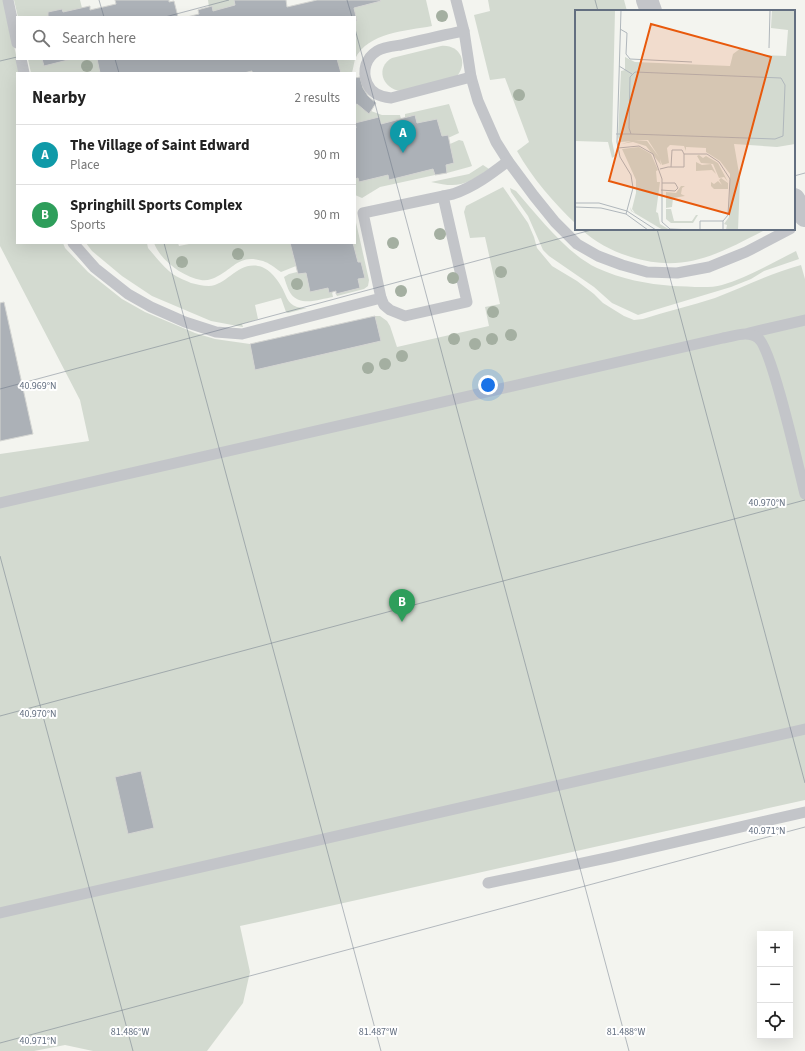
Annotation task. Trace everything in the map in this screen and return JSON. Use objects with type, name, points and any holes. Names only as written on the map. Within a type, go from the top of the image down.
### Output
[{"type":"street","points":[[647,0],[651,10]]},
{"type":"street","points":[[795,201],[805,216]]},
{"type":"lane","points":[[8,0],[16,38]]},
{"type":"lane","points":[[456,0],[464,31],[471,77],[496,142],[534,196],[555,222],[577,244],[598,256],[622,265],[648,272],[677,273],[709,267],[746,252],[788,230]]},
{"type":"lane","points":[[464,31],[378,50],[367,61],[365,75],[370,88],[382,98],[391,98],[471,77]]},
{"type":"lane","points":[[21,60],[24,72]]},
{"type":"lane","points":[[443,196],[467,302],[405,316],[390,310],[381,298],[363,213],[443,196],[453,194],[470,188],[508,161]]},
{"type":"lane","points":[[795,227],[805,222]]},
{"type":"lane","points":[[74,244],[95,268],[128,294],[151,307],[185,322],[216,332],[242,334],[381,298]]},
{"type":"lane","points":[[0,503],[805,320]]},
{"type":"lane","points":[[749,333],[760,339],[772,365],[805,494]]},
{"type":"lane","points":[[0,913],[805,729]]},
{"type":"lane","points":[[488,883],[611,857],[805,812]]},
{"type":"shaded area","points":[[0,0],[4,0],[20,72],[16,72],[16,244],[63,244],[65,248],[88,272],[122,299],[145,312],[195,333],[215,339],[250,344],[255,370],[381,341],[375,316],[380,316],[387,321],[397,347],[489,326],[485,307],[500,304],[485,237],[470,238],[464,212],[466,206],[503,187],[528,223],[537,248],[552,266],[577,281],[603,303],[624,316],[634,320],[643,319],[715,298],[768,276],[801,265],[805,279],[805,800],[240,926],[250,972],[243,1003],[207,1051],[93,1051],[65,1045],[34,1051],[0,1051],[0,454],[89,441],[80,400],[0,246]]},
{"type":"shaded area","points":[[14,0],[80,0],[82,8],[63,12],[62,9],[48,12],[48,16],[18,16]]},
{"type":"shaded area","points":[[208,0],[234,0],[235,5],[213,11],[212,6],[209,7]]},
{"type":"shaded area","points":[[380,0],[426,0],[432,26],[389,34],[378,38],[361,50],[356,58],[356,16],[354,8],[381,1]]},
{"type":"shaded area","points":[[488,0],[624,0],[627,10],[575,10],[575,223],[544,190],[529,171],[517,151],[529,142],[505,78],[490,80],[474,15],[490,11]]},
{"type":"shaded area","points":[[441,46],[453,48],[460,55],[462,65],[457,76],[401,91],[394,89],[385,82],[382,72],[387,62],[392,58]]},
{"type":"shaded area","points":[[28,60],[42,60],[44,66],[68,60],[97,60],[100,72],[31,72]]},
{"type":"shaded area","points":[[337,60],[355,60],[352,72],[341,72]]},
{"type":"shaded area","points":[[356,104],[369,113],[371,111],[382,115],[400,115],[401,119],[381,124],[379,117],[356,123]]},
{"type":"shaded area","points":[[449,104],[459,133],[448,138],[447,135],[442,136],[437,119],[417,123],[415,115],[405,118],[405,114]]},
{"type":"shaded area","points":[[459,140],[463,141],[472,166],[447,173],[446,165],[454,163],[450,144]]},
{"type":"shaded area","points":[[483,165],[489,169],[462,184],[449,185],[431,182],[469,174]]},
{"type":"shaded area","points":[[433,169],[435,175],[380,187],[362,198],[356,195],[356,179],[358,178],[359,182],[388,175],[389,180]]},
{"type":"shaded area","points":[[510,188],[516,191],[543,223],[575,254],[597,268],[634,280],[673,286],[716,286],[732,282],[751,274],[796,251],[799,259],[764,271],[751,279],[731,287],[638,315],[612,303],[594,287],[549,256],[543,250],[528,216],[511,192]]},
{"type":"shaded area","points":[[356,222],[369,280],[368,286],[364,289],[337,296],[336,294],[360,288],[358,279],[365,278],[361,262],[358,262],[353,244],[356,244]]},
{"type":"shaded area","points":[[582,230],[765,230],[718,253],[686,262],[669,263],[651,262],[631,257],[604,246]]},
{"type":"shaded area","points":[[87,244],[147,244],[148,248],[171,273],[191,283],[204,286],[216,285],[247,266],[254,265],[262,267],[268,270],[275,278],[291,304],[298,307],[307,308],[288,313],[286,312],[281,298],[255,305],[258,319],[242,324],[243,327],[211,321],[152,296],[122,276],[92,251]]},
{"type":"shaded area","points":[[154,244],[178,244],[179,246],[189,244],[290,244],[296,266],[281,272],[264,261],[253,259],[246,260],[237,263],[214,278],[201,280],[187,275],[173,267],[161,256]]},
{"type":"shaded area","points":[[297,272],[298,274],[306,273],[310,292],[328,288],[329,293],[332,292],[333,297],[311,301],[295,298],[291,294],[284,277]]},
{"type":"building","points":[[115,0],[169,0],[169,2],[174,1],[178,16],[48,16],[48,12],[62,9],[63,12],[90,6],[90,10],[116,4]]},
{"type":"building","points":[[234,0],[286,0],[287,7],[317,0],[381,1],[354,8],[356,16],[191,16],[199,14],[198,10],[212,6],[213,11],[235,5]]},
{"type":"building","points":[[42,60],[68,60],[44,66]]},
{"type":"building","points":[[97,60],[337,60],[341,72],[252,71],[100,72]]},
{"type":"building","points":[[360,77],[363,88],[368,96],[376,103],[369,114],[356,104],[356,78]]},
{"type":"building","points":[[415,115],[417,123],[437,119],[442,136],[448,135],[454,163],[446,165],[447,173],[435,175],[433,169],[389,180],[388,175],[359,182],[358,178],[356,179],[356,123],[379,117],[381,124]]},
{"type":"building","points":[[290,244],[353,244],[358,262],[361,262],[365,278],[358,279],[360,288],[336,294],[336,291],[329,293],[328,288],[310,292],[306,273],[298,274]]},
{"type":"building","points":[[4,302],[33,434],[0,441],[0,303]]},
{"type":"building","points":[[375,316],[381,341],[255,370],[250,344]]},
{"type":"building","points":[[141,771],[154,828],[128,834],[115,777]]},
{"type":"place","name":"The Village of Saint Edward","points":[[403,153]]},
{"type":"place","name":"Springhill Sports Complex","points":[[402,622]]}]
